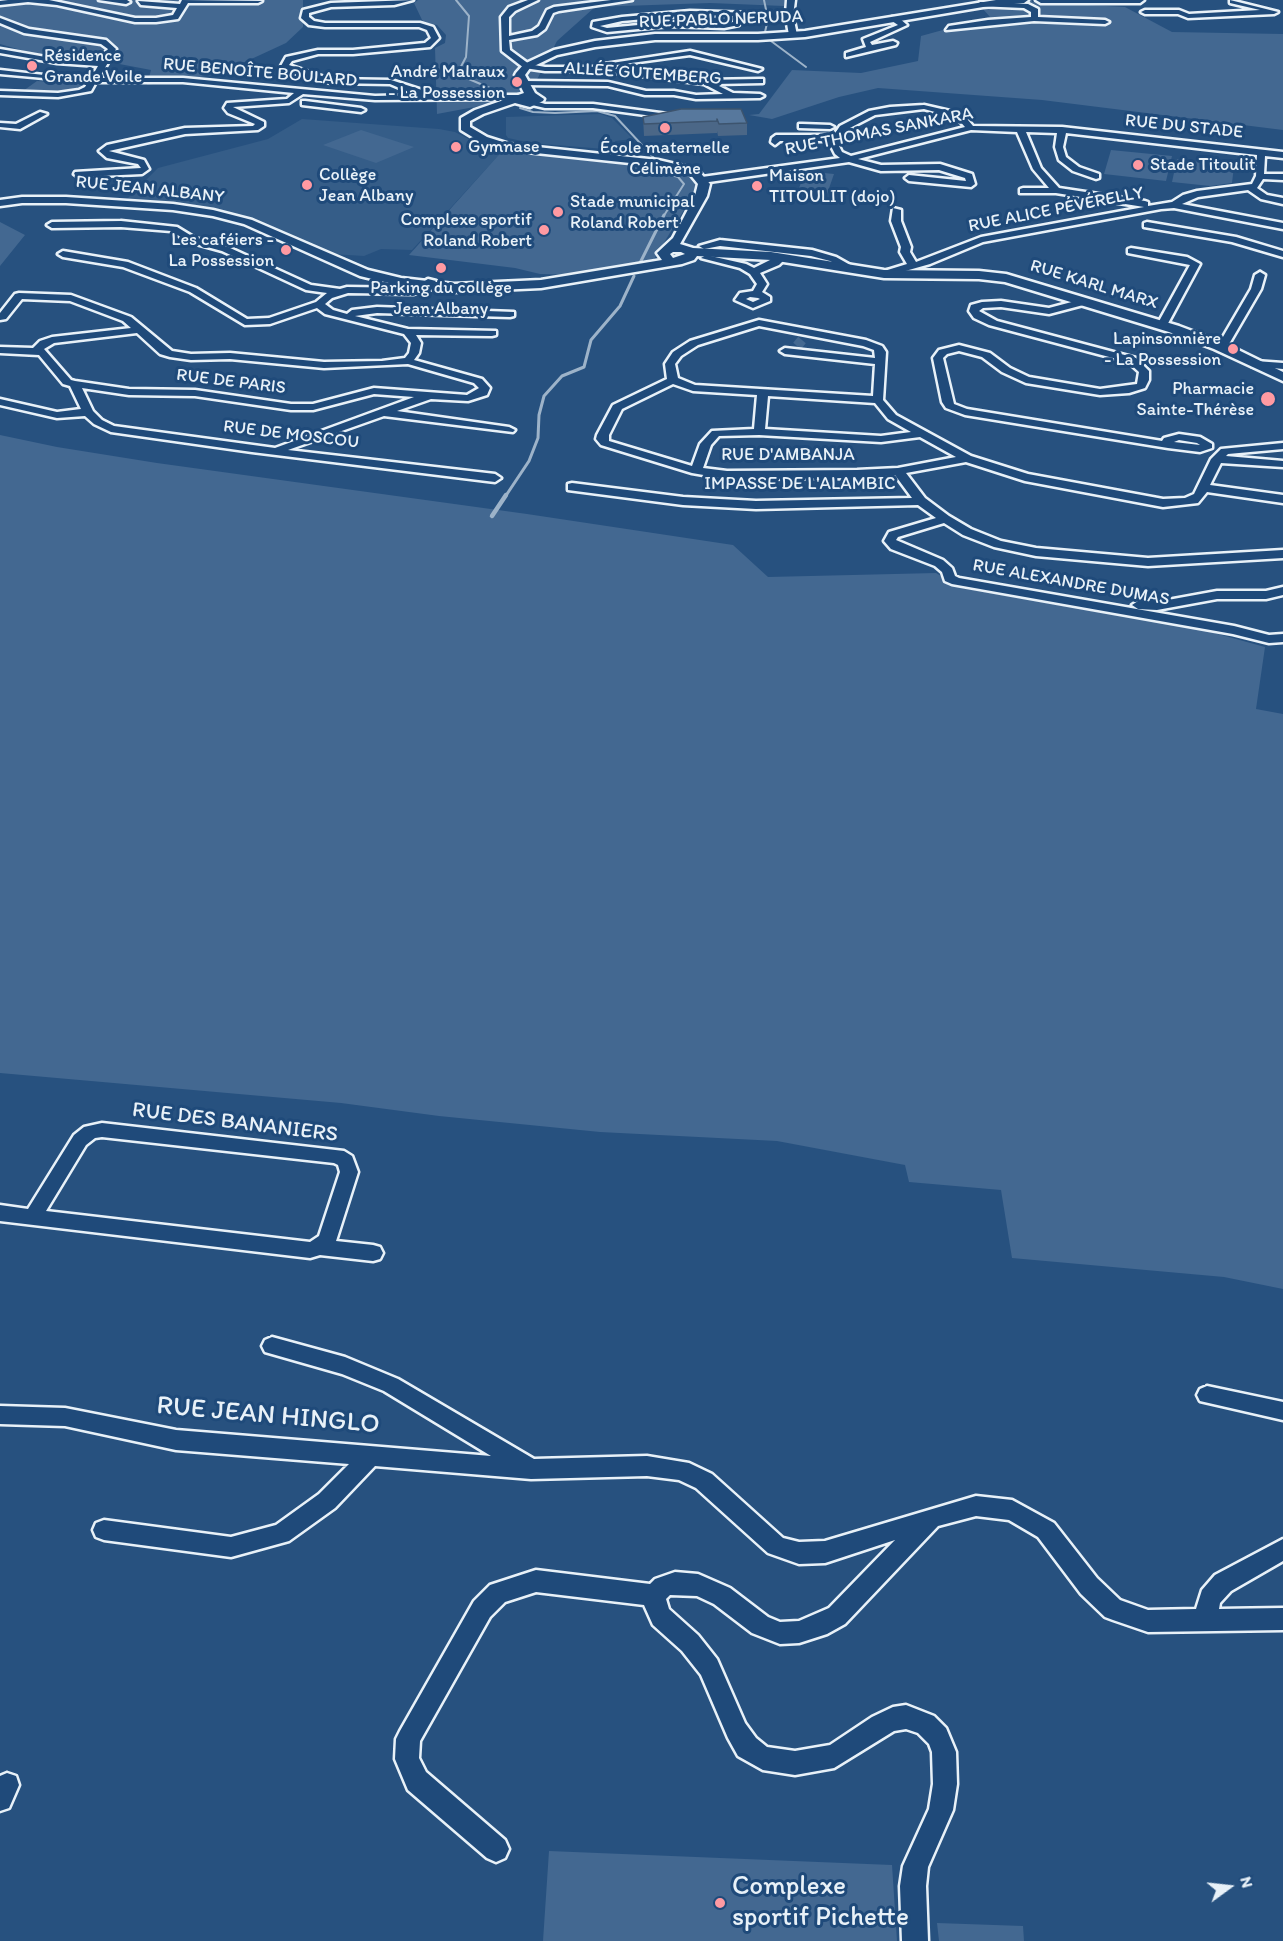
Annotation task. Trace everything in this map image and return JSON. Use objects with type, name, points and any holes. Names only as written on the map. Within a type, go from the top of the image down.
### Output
[{"type":"main road","name":"RUE PABLO NERUDA","points":[[527,66],[543,57],[595,44],[645,38],[793,35],[895,20],[980,4],[1024,0]]},
{"type":"main road","points":[[1041,0],[1140,0]]},
{"type":"main road","points":[[527,66],[520,75],[533,99],[518,100],[473,115],[465,120],[465,128],[483,139],[508,147],[658,162],[693,171],[705,179],[701,196],[679,252]]},
{"type":"main road","name":"RUE JEAN ALBANY","points":[[0,203],[49,199],[194,210],[248,222],[363,273],[430,283],[501,287],[541,284],[655,264],[679,252]]},
{"type":"main road","points":[[679,252],[782,257],[884,274]]},
{"type":"main road","points":[[679,252],[736,254]]},
{"type":"main road","name":"RUE KARL MARX","points":[[884,274],[992,276],[1020,282],[1162,325],[1219,346],[1283,377]]},
{"type":"street","points":[[0,3],[27,0],[78,7],[135,20],[156,20],[175,17],[184,2]]},
{"type":"street","points":[[78,7],[91,0]]},
{"type":"street","points":[[103,0],[126,2]]},
{"type":"street","points":[[409,0],[394,3],[331,5],[306,12],[305,18],[312,23],[325,25],[420,25],[430,29],[435,38],[427,45],[353,52],[318,52],[289,59],[285,66],[290,70],[331,81],[391,82],[419,92],[420,98]]},
{"type":"street","points":[[506,51],[505,17],[507,12],[534,0]]},
{"type":"street","points":[[506,39],[534,33],[542,27],[550,12],[557,9],[628,0]]},
{"type":"street","points":[[791,0],[789,16],[793,35]]},
{"type":"street","points":[[1255,6],[1267,0]]},
{"type":"street","points":[[141,3],[258,1]]},
{"type":"street","points":[[1145,12],[1179,12],[1188,16],[1274,12],[1233,1]]},
{"type":"street","points":[[980,4],[1018,5],[1034,15],[1105,22]]},
{"type":"street","points":[[950,28],[1034,15],[1081,12]]},
{"type":"street","points":[[739,14],[736,22],[724,26],[670,24],[613,30],[596,27],[605,22],[622,19],[690,13],[739,14],[762,15],[772,15],[789,16]]},
{"type":"street","points":[[1199,21],[1283,15]]},
{"type":"street","points":[[0,20],[27,31],[103,42],[112,49],[100,64],[102,67],[88,89],[70,94],[0,93]]},
{"type":"street","points":[[870,48],[866,41],[903,25],[895,20]]},
{"type":"street","points":[[988,22],[1024,25]]},
{"type":"street","points":[[849,55],[893,43]]},
{"type":"street","points":[[0,51],[57,61],[100,64]]},
{"type":"street","points":[[506,51],[516,56],[543,57]]},
{"type":"street","points":[[506,51],[527,66],[585,69],[705,82],[760,81]]},
{"type":"street","points":[[585,69],[690,53],[758,69]]},
{"type":"street","name":"RUE BENOÎTE BOULARD","points":[[0,72],[91,81],[183,80],[365,97],[518,100]]},
{"type":"street","name":"ALLÉE GUTEMBERG","points":[[705,82],[730,95]]},
{"type":"street","name":"ALLÉE GUTEMBERG","points":[[524,83],[601,84],[622,86],[645,93],[674,93],[696,97],[730,95]]},
{"type":"street","points":[[289,101],[299,92]]},
{"type":"street","points":[[730,95],[760,96]]},
{"type":"street","points":[[533,99],[545,106],[592,105],[681,117]]},
{"type":"street","points":[[881,99],[890,109]]},
{"type":"street","points":[[78,174],[139,172],[145,169],[143,164],[110,156],[103,152],[110,147],[185,130],[255,128],[261,124],[231,111],[228,108],[230,105],[289,101],[361,110]]},
{"type":"street","points":[[909,178],[971,184],[969,176],[948,169],[931,166],[875,167],[850,159],[839,154],[835,146],[836,138],[843,128],[865,115],[890,109],[924,107],[942,110],[960,116],[971,129]]},
{"type":"street","points":[[0,125],[17,127],[43,114]]},
{"type":"street","name":"RUE THOMAS SANKARA","points":[[705,179],[850,159],[971,129],[982,124],[1020,128]]},
{"type":"street","points":[[802,126],[843,128]]},
{"type":"street","points":[[1020,128],[1037,169],[1056,190]]},
{"type":"street","name":"RUE DU STADE","points":[[1020,128],[1062,130],[1261,153],[1260,176]]},
{"type":"street","points":[[1062,130],[1059,147],[1062,158],[1076,169],[1096,176]]},
{"type":"street","points":[[775,142],[776,138],[836,138]]},
{"type":"street","points":[[1261,153],[1283,155]]},
{"type":"street","points":[[1251,188],[1260,176],[1283,177]]},
{"type":"street","points":[[1174,206],[1186,197],[1197,194],[1251,188],[1264,197],[1283,201]]},
{"type":"street","points":[[1023,191],[1056,190],[1161,206],[1139,238]]},
{"type":"street","name":"RUE ALICE PÉVÉRELLY","points":[[884,274],[913,266],[981,240],[1161,206],[1239,216],[1283,226]]},
{"type":"street","points":[[896,210],[896,221],[906,247],[905,252],[913,266]]},
{"type":"street","points":[[52,225],[122,224],[174,229],[192,240],[225,249],[309,288],[324,300]]},
{"type":"street","points":[[1139,238],[1233,239],[1283,254]]},
{"type":"street","points":[[1139,238],[1195,264],[1162,325]]},
{"type":"street","points":[[705,252],[720,243],[812,253],[833,259],[854,270]]},
{"type":"street","points":[[705,252],[754,272],[762,284],[756,294],[744,295],[740,300],[753,305],[759,323],[797,344],[881,362]]},
{"type":"street","points":[[63,254],[125,264],[193,290],[245,322],[270,321],[340,292]]},
{"type":"street","points":[[754,272],[776,263],[782,257]]},
{"type":"street","points":[[1219,346],[1224,344],[1256,289],[1260,275]]},
{"type":"street","points":[[309,288],[340,292],[367,289],[414,291],[430,283]]},
{"type":"street","name":"RUE DE PARIS","points":[[2,317],[19,296],[58,297],[114,312],[127,319],[164,352],[179,356],[230,356],[324,365],[408,361],[478,381],[485,388],[483,393],[468,398],[374,391],[306,408],[195,393],[129,392],[74,384]]},
{"type":"street","points":[[324,300],[323,309],[408,332],[492,333]]},
{"type":"street","points":[[1083,302],[1049,310],[982,304],[975,307],[974,311],[978,316],[993,323],[1132,360],[1144,371],[1141,386],[1128,390],[1100,392],[1026,380],[1006,370],[986,355],[959,348],[943,352],[938,358],[947,402],[950,406],[965,412],[1168,444],[1200,449],[1208,446],[1200,440],[1179,437],[1168,440],[1168,444]]},
{"type":"street","points":[[342,316],[377,310],[510,314]]},
{"type":"street","points":[[759,323],[716,334],[694,343],[677,354],[670,364],[673,380],[693,388],[878,400]]},
{"type":"street","points":[[36,351],[44,343],[52,340],[138,330]]},
{"type":"street","points":[[408,332],[414,339],[416,348],[408,361]]},
{"type":"street","points":[[797,344],[872,345],[881,352],[878,400],[892,417],[967,458],[1024,477],[1060,485],[1163,503],[1194,500],[1204,488],[1217,459],[1225,451],[1283,446]]},
{"type":"street","points":[[0,350],[36,351],[46,355],[67,382],[74,384]]},
{"type":"street","points":[[1255,364],[1283,366]]},
{"type":"street","name":"RUE D'AMBANJA","points":[[673,380],[624,402],[613,414],[602,439],[605,443],[696,471],[759,476],[898,471],[967,458]]},
{"type":"street","name":"RUE DE MOSCOU","points":[[74,384],[88,412],[98,422],[111,429],[495,478]]},
{"type":"street","name":"RUE DE PARIS","points":[[275,451],[435,394]]},
{"type":"street","points":[[759,432],[763,394]]},
{"type":"street","points":[[0,402],[57,415],[88,412]]},
{"type":"street","name":"RUE DE MOSCOU","points":[[384,413],[509,430]]},
{"type":"street","points":[[696,471],[706,444],[716,433],[759,432],[881,439],[908,437],[921,433]]},
{"type":"street","points":[[1217,459],[1283,464]]},
{"type":"street","points":[[898,471],[921,501],[945,519],[967,532],[998,544],[1036,552],[1148,562],[1283,554]]},
{"type":"street","name":"IMPASSE DE L'ALAMBIC","points":[[572,487],[682,501],[756,505],[921,501]]},
{"type":"street","points":[[1204,488],[1283,499]]},
{"type":"street","name":"RUE ALEXANDRE DUMAS","points":[[945,519],[893,535],[890,541],[895,546],[939,563],[948,571],[949,578],[956,581],[1234,630],[1269,639],[1283,638]]},
{"type":"street","points":[[1053,597],[1157,606],[1217,595],[1266,595],[1283,591]]},
{"type":"street","name":"RUE DES BANANIERS","points":[[33,1216],[80,1140],[90,1132],[102,1130],[338,1156],[346,1161],[349,1172],[327,1240],[320,1247]]},
{"type":"street","points":[[0,1213],[310,1250],[320,1247],[373,1253]]},
{"type":"street","name":"RUE JEAN HINGLO","points":[[272,1346],[345,1366],[391,1385],[531,1469]]},
{"type":"street","points":[[1207,1395],[1283,1411]]},
{"type":"street","name":"RUE JEAN HINGLO","points":[[0,1415],[64,1417],[176,1440],[531,1469],[647,1466],[681,1470],[704,1481],[776,1546],[799,1554],[825,1552],[976,1506],[1012,1510],[1046,1530],[1089,1586],[1113,1609],[1148,1621],[1206,1618],[1283,1619]]},
{"type":"street","points":[[104,1530],[231,1547],[281,1534],[327,1501],[372,1455]]},
{"type":"street","points":[[496,1849],[417,1781],[407,1759],[408,1739],[482,1609],[498,1593],[536,1581],[654,1595],[663,1587],[675,1583],[698,1585],[722,1596],[760,1625],[780,1633],[799,1632],[819,1626],[837,1616],[931,1518]]},
{"type":"street","points":[[1206,1618],[1210,1598],[1223,1583],[1283,1549]]},
{"type":"street","points":[[654,1595],[655,1606],[660,1617],[690,1643],[709,1667],[736,1730],[747,1747],[763,1758],[795,1763],[834,1756],[880,1725],[892,1719],[906,1717],[926,1724],[938,1736],[944,1752],[945,1784],[941,1810],[916,1866],[913,1886],[915,1941]]},
{"type":"shaded area","points":[[0,0],[303,0],[303,27],[286,43],[219,74],[147,85],[151,70],[93,59],[41,56],[0,44]]},
{"type":"shaded area","points":[[418,0],[785,0],[784,6],[710,3],[595,7],[557,41],[528,97],[437,114],[435,48],[445,43],[446,35],[437,25],[423,22],[414,3]]},
{"type":"shaded area","points":[[975,0],[1032,0],[1032,2],[1125,7],[1172,32],[1283,34],[1283,130],[1042,100],[878,88],[839,97],[772,119],[749,115],[759,114],[792,70],[861,73],[918,61],[921,36],[990,17]]},
{"type":"shaded area","points":[[37,81],[82,85],[77,90],[57,93],[23,91]]},
{"type":"shaded area","points":[[600,114],[612,118],[633,139],[615,141],[617,150],[531,143],[508,138],[506,135],[506,117]]},
{"type":"shaded area","name":"Collège Jean Albany","points":[[302,119],[439,129],[455,132],[499,155],[412,250],[381,249],[364,256],[332,254],[229,212],[207,207],[124,202],[158,168],[268,139]]},
{"type":"shaded area","points":[[361,130],[414,147],[376,163],[323,145]]},
{"type":"shaded area","name":"Stade municipal Roland Robert","points":[[505,148],[669,167],[692,176],[698,181],[698,187],[654,259],[645,262],[579,275],[540,274],[515,268],[409,255]]},
{"type":"shaded area","name":"Stade Titoulit","points":[[1111,150],[1172,156],[1166,181],[1104,174]]},
{"type":"shaded area","points":[[1177,159],[1234,166],[1232,183],[1210,186],[1172,182]]},
{"type":"shaded area","points":[[805,171],[834,174],[826,197],[797,194]]},
{"type":"shaded area","points":[[0,222],[25,235],[0,266]]},
{"type":"shaded area","points":[[0,435],[57,447],[157,463],[733,545],[768,577],[936,573],[962,588],[1207,631],[1265,647],[1256,709],[1283,714],[1283,1289],[1224,1277],[1012,1258],[1001,1190],[909,1182],[905,1165],[777,1141],[600,1132],[439,1116],[341,1103],[0,1073]]},
{"type":"shaded area","name":"Complexe sportif Pichette","points":[[549,1851],[892,1865],[897,1941],[543,1941]]},
{"type":"shaded area","points":[[937,1923],[1023,1926],[1024,1941],[939,1941]]},
{"type":"building","points":[[681,109],[741,109],[747,123],[719,124],[717,119],[717,121],[644,124],[643,117]]},
{"type":"waterway","points":[[456,0],[469,16],[466,57],[457,74],[497,91]]},
{"type":"waterway","points":[[764,0],[768,19],[765,32],[771,41],[806,67]]},
{"type":"waterway","points":[[520,108],[533,112],[555,113],[597,111],[615,116],[654,158]]},
{"type":"waterway","points":[[655,167],[661,172],[678,177],[684,184],[663,217]]},
{"type":"waterway","points":[[639,265],[663,217]]},
{"type":"waterway","points":[[505,497],[529,461],[538,438],[539,415],[544,396],[562,376],[584,367],[591,340],[620,306],[634,276]]},
{"type":"waterway","points":[[492,516],[506,495]]},
{"type":"tunnel","points":[[797,346],[802,340]]},
{"type":"place","name":"Résidence Grande Voile","points":[[32,66]]},
{"type":"place","name":"André Malraux - La Possession","points":[[517,82]]},
{"type":"place","name":"École maternelle Célimène","points":[[665,128]]},
{"type":"place","name":"Gymnase","points":[[456,147]]},
{"type":"place","name":"Stade Titoulit","points":[[1138,165]]},
{"type":"place","name":"Collège Jean Albany","points":[[307,185]]},
{"type":"place","name":"Maison TITOULIT (dojo)","points":[[757,186]]},
{"type":"place","name":"Stade municipal Roland Robert","points":[[558,212]]},
{"type":"place","name":"Complexe sportif Roland Robert","points":[[544,230]]},
{"type":"place","name":"Les caféiers - La Possession","points":[[286,250]]},
{"type":"place","name":"Parking du collège Jean Albany","points":[[441,268]]},
{"type":"place","name":"Lapinsonnière - La Possession","points":[[1233,349]]},
{"type":"place","name":"Pharmacie Sainte-Thérèse","points":[[1268,399]]},
{"type":"place","name":"Complexe sportif Pichette","points":[[720,1903]]}]
